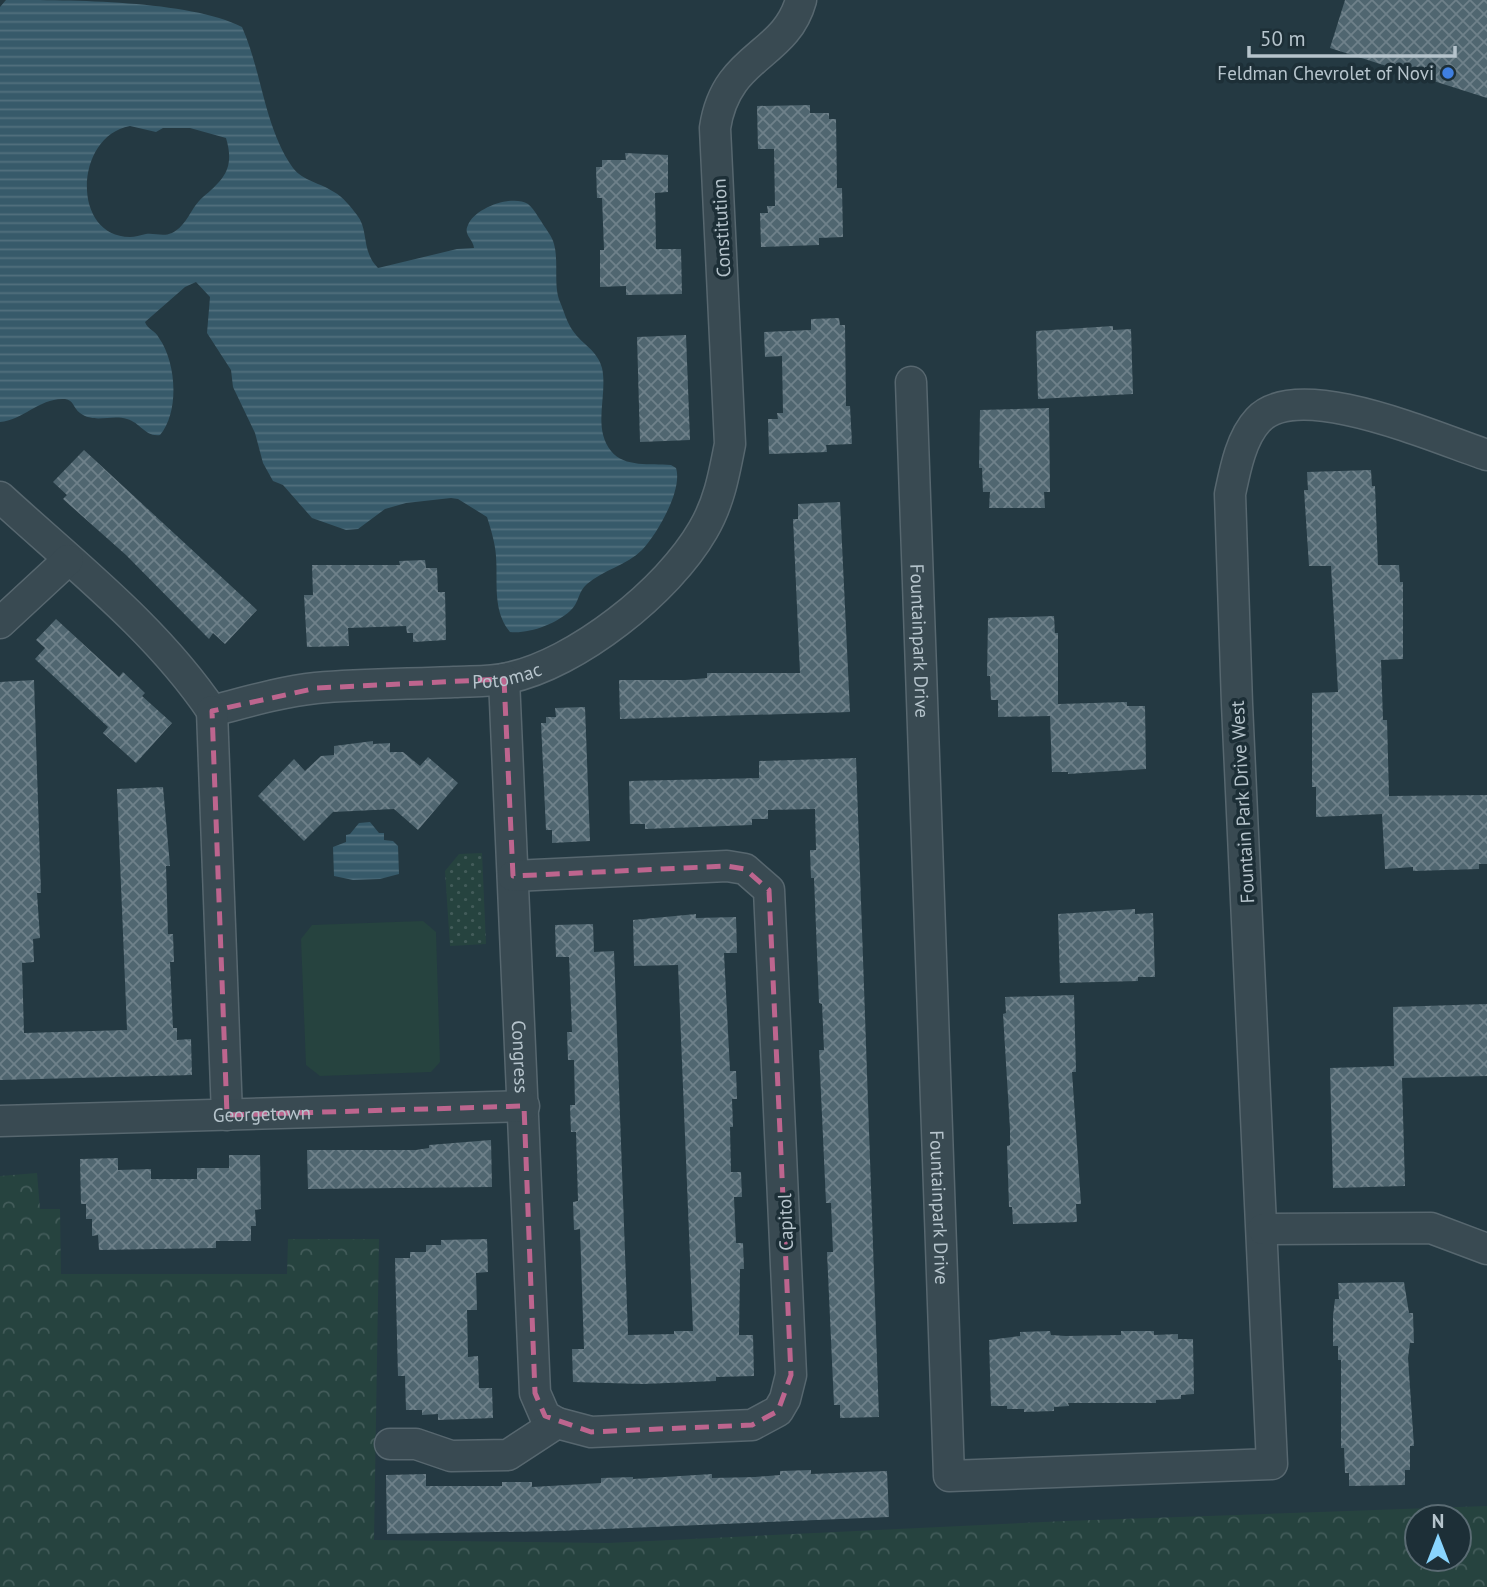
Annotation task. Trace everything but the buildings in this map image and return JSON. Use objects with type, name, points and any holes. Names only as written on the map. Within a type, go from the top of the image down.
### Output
[{"type":"street","name":"Constitution","points":[[722,486],[730,444],[715,128],[719,104],[737,74],[775,41],[791,23],[801,0]]},
{"type":"street","name":"Fountainpark Drive","points":[[911,382],[949,1476],[1272,1464],[1263,1230]]},
{"type":"street","name":"Fountain Park Drive West","points":[[1263,1230],[1237,704],[1230,494],[1236,461],[1259,419],[1293,403],[1337,406],[1487,455]]},
{"type":"street","name":"Potomac","points":[[212,711],[276,694],[317,688],[504,679],[551,665],[581,649],[649,593],[679,563],[702,531],[722,486]]},
{"type":"street","points":[[0,496],[161,647],[191,680],[212,711],[227,1115]]},
{"type":"street","points":[[0,623],[68,560]]},
{"type":"street","name":"Congress","points":[[504,679],[535,1393],[545,1416],[557,1423]]},
{"type":"street","name":"Capitol","points":[[513,876],[727,866],[745,869],[758,877],[769,890],[772,908],[791,1375],[785,1399],[778,1411],[752,1425],[591,1432],[557,1423]]},
{"type":"street","name":"Georgetown","points":[[0,1121],[524,1106]]},
{"type":"street","points":[[1263,1230],[1431,1228],[1487,1249]]},
{"type":"street","points":[[390,1444],[416,1444],[451,1456],[508,1455],[557,1423]]},
{"type":"highlighted area","points":[[504,679],[513,876],[727,866],[745,869],[769,890],[791,1375],[778,1411],[752,1425],[591,1432],[545,1416],[535,1393],[524,1106],[227,1115],[212,711],[317,688]]},
{"type":"green space","points":[[482,853],[486,944],[450,946],[445,871],[459,854]]},
{"type":"green space","points":[[423,921],[436,932],[440,1062],[431,1072],[320,1076],[306,1065],[301,939],[312,925]]},
{"type":"green space","points":[[37,1173],[40,1209],[60,1209],[61,1274],[287,1274],[288,1239],[379,1239],[374,1540],[608,1543],[1065,1521],[1403,1509],[1403,1573],[1473,1573],[1473,1506],[1487,1506],[1487,1587],[0,1587],[0,1176]]},
{"type":"water","points":[[6,0],[128,3],[192,11],[242,27],[269,117],[283,152],[297,172],[344,199],[361,221],[369,255],[378,268],[457,249],[474,248],[467,228],[478,213],[504,202],[521,201],[528,204],[553,241],[558,295],[567,321],[597,357],[602,368],[601,421],[605,442],[611,451],[623,460],[638,464],[671,465],[676,468],[676,488],[672,499],[648,543],[636,555],[587,584],[573,608],[564,616],[534,630],[510,632],[498,605],[495,551],[487,517],[458,499],[406,503],[385,509],[358,529],[346,530],[312,518],[283,485],[273,481],[263,463],[255,433],[233,387],[231,370],[207,333],[210,297],[196,282],[185,287],[145,322],[165,348],[172,373],[171,413],[160,435],[150,434],[127,419],[91,418],[65,399],[48,401],[0,422],[0,7]],"holes":[[[130,126],[156,132],[163,128],[190,128],[226,138],[229,157],[226,172],[172,233],[130,237],[111,233],[97,221],[89,205],[87,185],[90,166],[98,148],[112,134]]]},
{"type":"water","points":[[370,822],[379,833],[384,833],[384,840],[393,841],[398,846],[399,874],[380,879],[353,880],[334,876],[333,847],[346,842],[346,835],[359,823]]},
{"type":"place","name":"Feldman Chevrolet of Novi","points":[[1448,73]]}]
